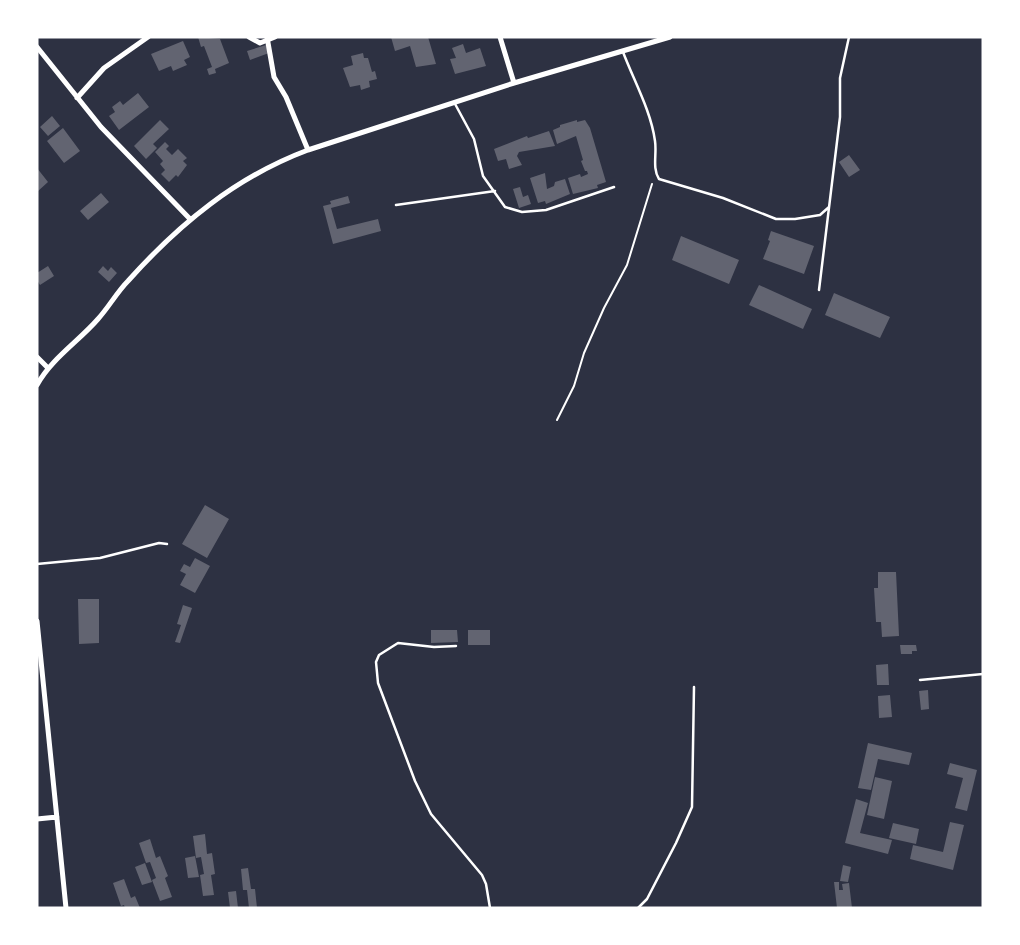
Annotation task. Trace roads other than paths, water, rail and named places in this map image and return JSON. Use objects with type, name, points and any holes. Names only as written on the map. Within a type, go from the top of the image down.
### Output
[{"type":"street","points":[[77,98],[104,68],[148,37]]},
{"type":"street","points":[[248,37],[256,42],[275,37]]},
{"type":"street","points":[[500,37],[513,83]]},
{"type":"street","points":[[37,385],[48,368],[98,319],[127,281],[190,219],[226,191],[253,175],[308,150],[513,83],[670,37]]},
{"type":"street","points":[[268,38],[274,77],[286,97],[308,150]]},
{"type":"street","points":[[37,47],[120,148],[190,219]]},
{"type":"street","points":[[37,357],[48,368]]},
{"type":"street","points":[[37,621],[66,908]]},
{"type":"street","points":[[37,819],[57,817]]},
{"type":"lane","points":[[819,290],[840,117],[840,78],[849,37]]},
{"type":"lane","points":[[624,52],[651,124],[656,148],[655,172],[659,179],[723,198],[775,219],[820,215],[829,206]]},
{"type":"lane","points":[[454,102],[474,139],[483,176],[505,207],[522,212],[546,210],[614,187]]},
{"type":"lane","points":[[396,205],[495,191]]},
{"type":"lane","points":[[37,564],[100,558],[159,543],[167,544]]},
{"type":"lane","points":[[456,646],[398,643],[379,655],[376,671],[415,781],[431,814],[482,876],[488,891],[490,908]]},
{"type":"lane","points":[[920,680],[983,674]]},
{"type":"lane","points":[[638,908],[647,899],[692,807],[694,687]]}]
